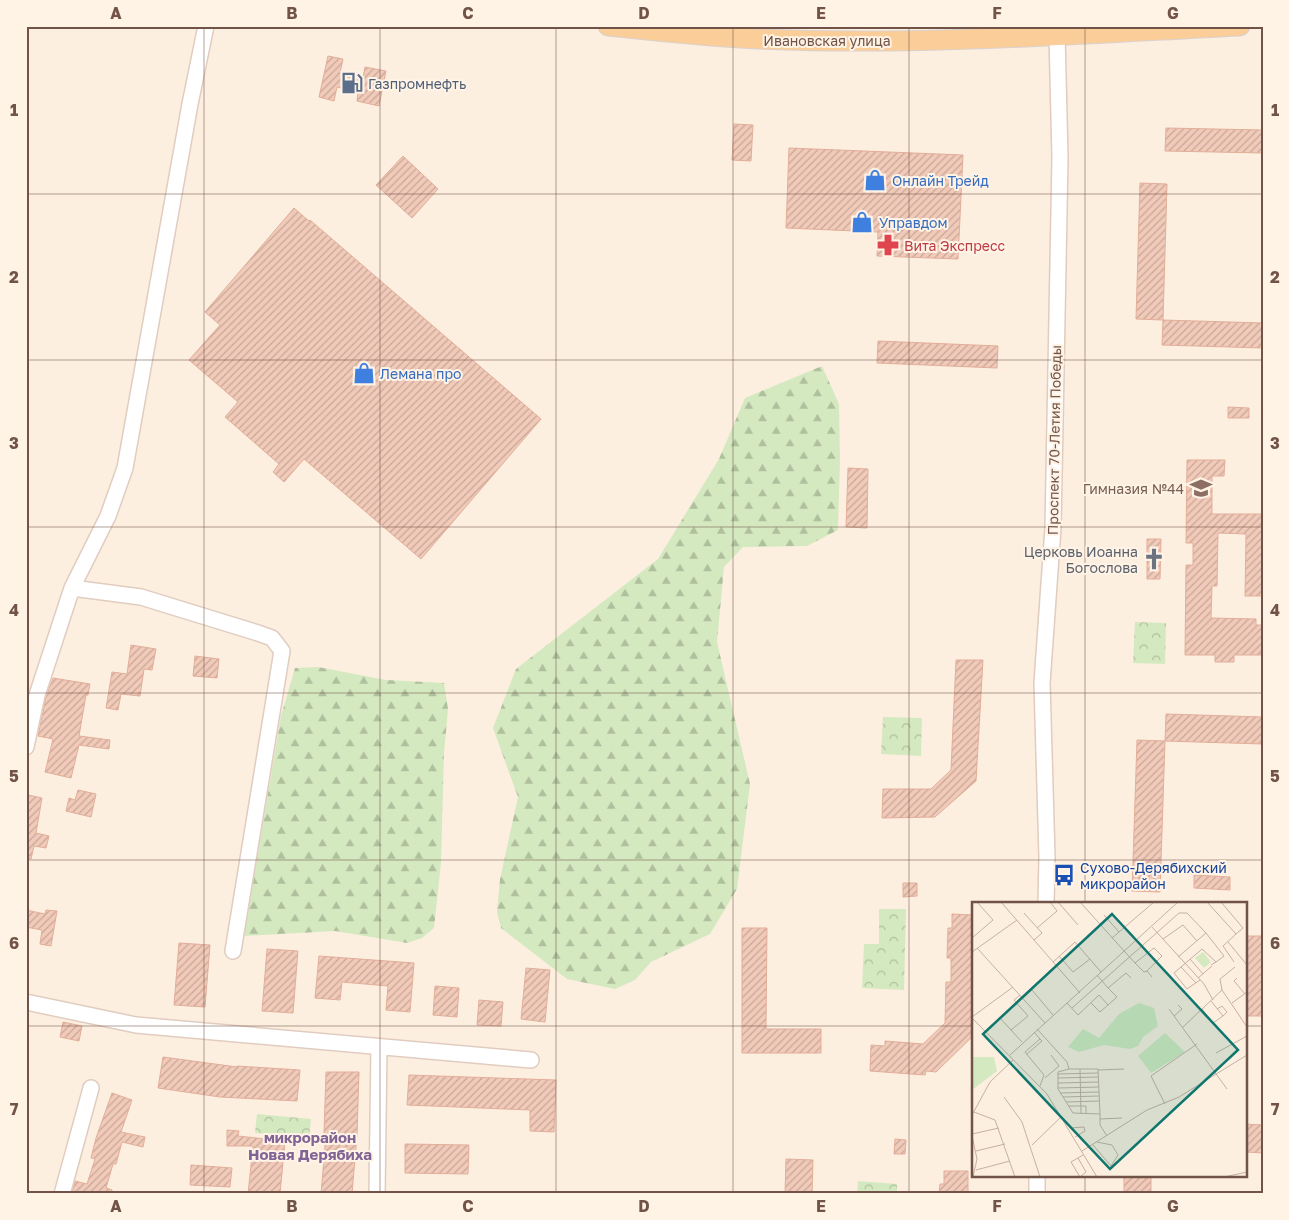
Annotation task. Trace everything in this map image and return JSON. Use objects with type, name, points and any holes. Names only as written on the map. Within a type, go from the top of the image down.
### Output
[{"type":"main road","name":"Ивановская улица","points":[[608,26],[758,39],[987,36]]},
{"type":"main road","points":[[676,26],[786,34],[987,36],[1055,29]]},
{"type":"main road","points":[[987,36],[1013,30],[1240,26]]},
{"type":"street","points":[[26,747],[37,695],[72,588],[108,516],[125,468],[190,104],[206,26]]},
{"type":"street","name":"Проспект 70-Летия Победы","points":[[1046,902],[1047,857],[1042,683],[1053,528],[1060,158],[1055,29]]},
{"type":"street","points":[[72,588],[141,597],[272,638],[282,651],[233,951]]},
{"type":"street","points":[[26,1002],[136,1025],[531,1060]]},
{"type":"street","points":[[377,1194],[380,1046]]},
{"type":"street","points":[[62,1194],[91,1088]]},
{"type":"street","points":[[1037,1178],[1037,1194]]},
{"type":"green space","points":[[822,366],[839,404],[838,530],[807,546],[743,547],[724,567],[717,642],[750,784],[737,889],[710,934],[651,962],[635,980],[615,989],[567,979],[501,928],[497,912],[500,879],[518,797],[493,728],[516,669],[658,559],[719,459],[745,398]]},
{"type":"green space","points":[[1135,622],[1166,623],[1165,664],[1133,663]]},
{"type":"green space","points":[[318,667],[386,680],[444,683],[448,709],[444,753],[441,863],[434,928],[422,938],[407,943],[335,931],[244,936],[281,716],[295,668]]},
{"type":"green space","points":[[883,717],[922,718],[921,756],[881,754]]},
{"type":"green space","points":[[879,909],[906,909],[904,990],[862,988],[864,944],[879,944]]},
{"type":"green space","points":[[257,1114],[311,1119],[309,1138],[255,1133]]},
{"type":"green space","points":[[858,1181],[897,1184],[897,1194],[857,1194]]},
{"type":"building","points":[[328,56],[343,59],[340,73],[363,78],[365,67],[386,71],[379,106],[357,101],[358,92],[337,87],[334,101],[319,97]]},
{"type":"building","points":[[734,124],[753,125],[751,161],[732,160]]},
{"type":"building","points":[[1166,128],[1263,130],[1263,153],[1165,151]]},
{"type":"building","points":[[789,148],[963,155],[958,259],[877,256],[878,232],[786,228]]},
{"type":"building","points":[[403,156],[438,189],[412,218],[376,185]]},
{"type":"building","points":[[1140,183],[1167,184],[1163,320],[1136,319]]},
{"type":"building","name":"Лемана про","points":[[294,208],[541,419],[421,559],[304,459],[284,482],[273,472],[279,464],[225,417],[238,402],[189,360],[220,325],[205,312]]},
{"type":"building","points":[[1163,320],[1263,323],[1263,348],[1162,345]]},
{"type":"building","points":[[878,341],[998,346],[997,368],[877,363]]},
{"type":"building","points":[[1228,407],[1249,408],[1249,418],[1228,418]]},
{"type":"building","points":[[1187,460],[1225,460],[1224,476],[1212,476],[1212,514],[1263,514],[1263,596],[1245,596],[1246,534],[1218,533],[1217,586],[1212,586],[1211,618],[1256,619],[1256,625],[1263,625],[1263,655],[1234,655],[1234,662],[1215,662],[1215,655],[1185,655],[1186,565],[1193,565],[1193,543],[1186,543]]},
{"type":"building","points":[[848,468],[868,469],[867,528],[846,527]]},
{"type":"building","name":"Церковь Иоанна Богослова","points":[[1147,539],[1161,539],[1160,579],[1147,579]]},
{"type":"building","points":[[131,645],[156,649],[152,670],[144,669],[140,696],[121,694],[118,710],[106,708],[112,672],[127,674]]},
{"type":"building","points":[[195,656],[219,659],[217,678],[193,676]]},
{"type":"building","points":[[956,660],[983,660],[976,781],[935,817],[882,818],[883,789],[931,789],[951,770]]},
{"type":"building","points":[[53,678],[90,684],[88,695],[86,695],[79,736],[110,740],[109,749],[79,745],[71,778],[45,772],[53,739],[38,736],[46,697]]},
{"type":"building","points":[[1166,714],[1263,717],[1263,744],[1165,741]]},
{"type":"building","points":[[1137,740],[1165,741],[1160,892],[1132,891]]},
{"type":"building","points":[[78,790],[96,794],[91,817],[66,811],[69,798],[75,800]]},
{"type":"building","points":[[28,795],[42,798],[36,833],[49,836],[46,848],[34,846],[31,859],[26,858]]},
{"type":"building","points":[[1194,875],[1230,877],[1230,890],[1194,888]]},
{"type":"building","points":[[903,883],[917,883],[917,896],[903,897]]},
{"type":"building","points":[[26,910],[45,914],[46,910],[57,911],[51,946],[40,944],[42,930],[26,927]]},
{"type":"building","points":[[952,914],[972,915],[972,1037],[936,1072],[926,1071],[925,1075],[870,1071],[871,1045],[885,1046],[885,1041],[923,1044],[945,1023],[946,982],[951,982],[951,958],[947,958],[948,928],[952,928]]},
{"type":"building","points":[[742,928],[767,928],[766,1029],[821,1029],[821,1053],[742,1053]]},
{"type":"building","points":[[1246,936],[1263,936],[1263,1016],[1246,1016]]},
{"type":"building","points":[[179,943],[210,945],[205,1007],[174,1005]]},
{"type":"building","points":[[267,949],[298,951],[293,1013],[262,1011]]},
{"type":"building","points":[[319,956],[414,963],[410,1012],[386,1010],[388,986],[342,982],[340,1000],[315,998]]},
{"type":"building","points":[[526,968],[550,970],[545,1022],[521,1019]]},
{"type":"building","points":[[435,986],[459,988],[457,1017],[433,1015]]},
{"type":"building","points":[[479,1000],[503,1002],[501,1026],[477,1025]]},
{"type":"building","points":[[63,1022],[82,1026],[79,1041],[60,1037]]},
{"type":"building","points":[[163,1057],[237,1067],[300,1070],[297,1101],[220,1097],[158,1088]]},
{"type":"building","points":[[326,1072],[359,1072],[357,1135],[352,1194],[321,1194],[326,1134],[324,1134]]},
{"type":"building","points":[[409,1075],[556,1080],[554,1132],[530,1131],[530,1110],[407,1105]]},
{"type":"building","points":[[112,1093],[132,1100],[121,1132],[145,1137],[143,1147],[122,1142],[116,1164],[113,1164],[106,1188],[112,1190],[112,1194],[72,1194],[75,1181],[87,1184],[95,1159],[91,1158],[96,1138]]},
{"type":"building","points":[[1246,1124],[1263,1125],[1263,1153],[1246,1152]]},
{"type":"building","points":[[227,1130],[239,1131],[238,1136],[285,1141],[280,1194],[248,1194],[253,1146],[227,1146]]},
{"type":"building","points":[[895,1139],[906,1140],[905,1154],[894,1154]]},
{"type":"building","points":[[405,1144],[469,1145],[468,1174],[405,1173]]},
{"type":"building","points":[[786,1159],[813,1160],[812,1194],[785,1194]]},
{"type":"building","points":[[191,1165],[232,1168],[230,1187],[190,1185]]},
{"type":"building","points":[[944,1171],[968,1171],[968,1194],[939,1194],[940,1184],[944,1184]]},
{"type":"building","points":[[1124,1178],[1151,1178],[1151,1194],[1124,1194]]},
{"type":"place","name":"Газпромнефть","points":[[352,83]]},
{"type":"place","name":"Онлайн Трейд","points":[[875,180]]},
{"type":"place","name":"Управдом","points":[[862,222]]},
{"type":"place","name":"Вита Экспресс","points":[[888,245]]},
{"type":"place","name":"Лемана про","points":[[364,373]]},
{"type":"place","name":"Гимназия №44","points":[[1201,488]]},
{"type":"place","name":"Церковь Иоанна Богослова","points":[[1154,559]]},
{"type":"place","name":"Сухово-Дерябихский микрорайон","points":[[1064,875]]},
{"type":"district","name":"микрорайон Новая Дерябиха","points":[[310,1146]]}]
